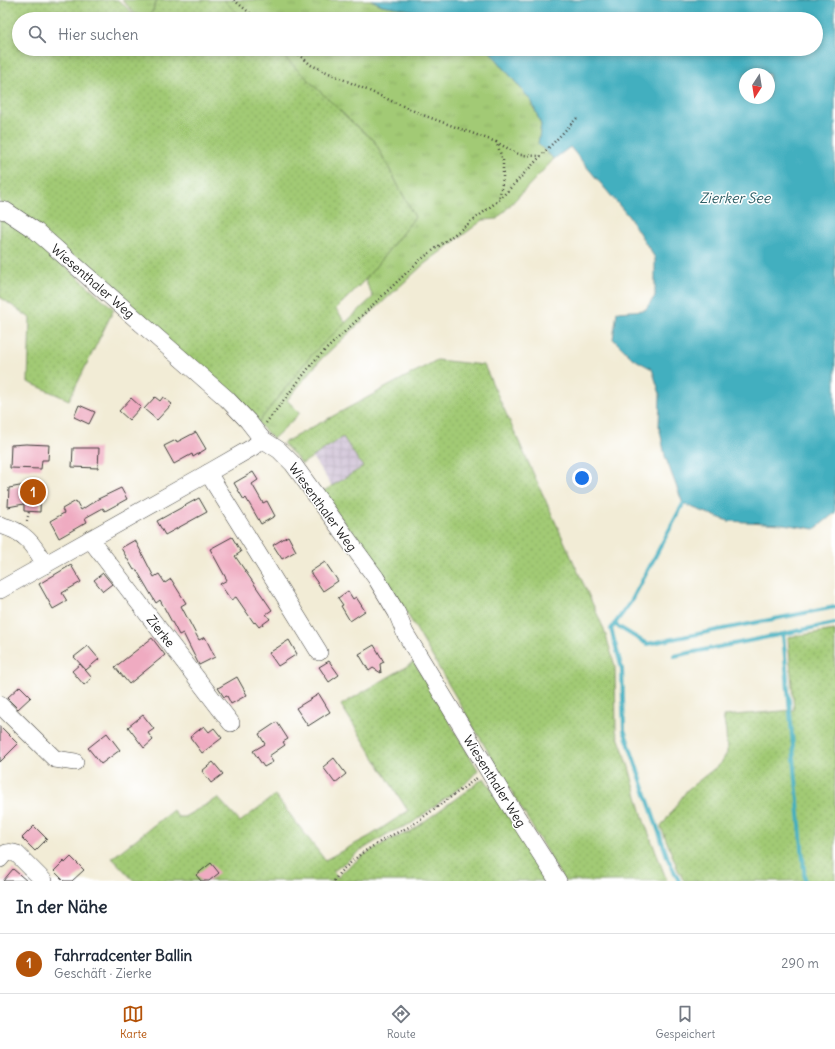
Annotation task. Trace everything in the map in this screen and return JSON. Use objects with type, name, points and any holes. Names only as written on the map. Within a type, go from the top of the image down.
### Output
[{"type":"street","name":"Wiesenthaler Weg","points":[[0,210],[6,211],[36,231],[227,399],[248,421],[262,439],[278,450],[293,464],[376,578],[397,613],[405,633],[558,881]]},
{"type":"street","points":[[0,590],[208,473],[253,447],[262,439]]},
{"type":"street","points":[[208,473],[319,652]]},
{"type":"street","points":[[0,525],[8,527],[24,535],[37,550],[45,565]]},
{"type":"street","name":"Zierke","points":[[90,539],[231,723]]},
{"type":"street","points":[[0,705],[55,759],[75,762]]},
{"type":"street","points":[[0,859],[6,852],[17,854],[44,881]]},
{"type":"path","points":[[234,0],[248,12]]},
{"type":"path","points":[[301,56],[311,64],[423,115],[496,142],[520,155],[540,156]]},
{"type":"path","points":[[268,422],[315,360],[419,261],[499,200],[577,118]]},
{"type":"path","points":[[496,142],[503,160],[503,178],[499,200]]},
{"type":"path","points":[[334,881],[340,872],[362,853],[388,837],[411,826],[474,781],[487,768]]},
{"type":"shaded area","points":[[343,437],[363,467],[332,486],[312,457]]},
{"type":"green space","points":[[0,0],[118,0],[131,12],[12,12],[12,56],[283,56],[354,124],[374,140],[415,217],[365,280],[336,309],[346,323],[313,353],[258,423],[0,203]]},
{"type":"green space","points":[[122,0],[157,0],[152,12],[133,12]]},
{"type":"green space","points":[[157,0],[224,0],[236,12],[152,12]]},
{"type":"green space","points":[[224,0],[371,0],[382,5],[421,12],[236,12]]},
{"type":"green space","points":[[283,56],[494,56],[532,102],[541,125],[538,144],[554,159],[497,219],[483,220],[423,265],[322,358],[287,400],[300,413],[273,439],[258,423],[313,353],[373,297],[365,280],[415,217],[374,140],[354,124]]},
{"type":"green space","points":[[0,216],[31,236],[114,309],[69,400],[28,382],[30,318],[0,297]]},
{"type":"green space","points":[[437,360],[484,365],[604,629],[615,666],[616,731],[628,764],[644,821],[667,881],[564,881],[395,593],[322,492],[363,467],[343,437],[302,464],[283,443]]},
{"type":"green space","points":[[835,630],[835,881],[684,881],[678,870],[661,827],[687,790],[720,764],[727,753],[726,731],[723,716],[794,710],[788,637]]},
{"type":"green space","points":[[414,662],[478,770],[466,783],[412,823],[389,833],[360,851],[335,870],[332,869],[338,878],[341,873],[364,855],[391,839],[410,832],[484,778],[553,881],[134,881],[112,858],[173,810],[178,817],[184,817],[218,798],[240,822],[275,795],[325,860],[370,836],[408,811],[341,705]]},
{"type":"water","name":"Zierker See","points":[[371,0],[835,0],[835,513],[815,529],[783,524],[728,521],[683,504],[665,456],[659,426],[660,394],[652,369],[632,358],[613,339],[617,312],[645,310],[655,296],[655,258],[629,217],[570,147],[554,159],[538,144],[541,125],[532,102],[494,56],[823,56],[823,12],[421,12],[382,5]]},
{"type":"building","points":[[155,397],[160,401],[163,397],[172,404],[157,420],[144,409]]},
{"type":"building","points":[[131,398],[141,407],[129,420],[119,411]]},
{"type":"building","points":[[79,405],[95,412],[89,424],[74,417]]},
{"type":"building","points":[[196,432],[206,449],[193,457],[192,454],[174,464],[164,446],[176,440],[177,442]]},
{"type":"building","points":[[11,445],[49,445],[48,460],[42,460],[41,469],[10,468]]},
{"type":"building","points":[[73,448],[99,448],[98,468],[72,467]]},
{"type":"building","points":[[253,472],[258,480],[252,484],[263,503],[267,501],[275,516],[261,524],[246,498],[244,500],[234,483]]},
{"type":"building","points":[[41,482],[40,512],[24,511],[24,504],[8,507],[9,488]]},
{"type":"building","points":[[121,488],[127,499],[105,511],[103,508],[85,518],[87,522],[59,538],[50,521],[64,513],[62,509],[76,501],[81,510],[98,499]]},
{"type":"building","points":[[199,498],[207,512],[165,535],[157,521]]},
{"type":"building","points":[[288,536],[296,551],[282,559],[273,545]]},
{"type":"building","points":[[232,537],[241,552],[235,556],[272,610],[266,614],[270,619],[259,627],[255,622],[254,623],[236,597],[231,600],[220,584],[227,580],[210,549]]},
{"type":"building","points":[[135,540],[154,577],[159,574],[165,583],[171,579],[186,603],[181,606],[199,640],[205,637],[215,657],[199,665],[183,633],[179,635],[160,600],[156,603],[136,569],[134,570],[121,548]]},
{"type":"building","points":[[325,562],[338,581],[323,591],[310,572]]},
{"type":"building","points":[[71,565],[81,582],[62,593],[67,601],[53,609],[39,584]]},
{"type":"building","points":[[103,573],[112,584],[103,591],[94,580]]},
{"type":"building","points":[[348,591],[353,599],[356,597],[365,611],[350,621],[338,598]]},
{"type":"building","points":[[152,638],[165,655],[129,684],[115,667]]},
{"type":"building","points":[[289,640],[297,654],[278,666],[269,653]]},
{"type":"building","points":[[374,645],[384,662],[380,664],[381,673],[373,668],[369,671],[359,654]]},
{"type":"building","points":[[88,646],[99,659],[86,670],[74,657]]},
{"type":"building","points":[[329,661],[339,675],[329,682],[319,667]]},
{"type":"building","points":[[80,664],[92,678],[84,685],[72,671]]},
{"type":"building","points":[[237,677],[247,695],[231,704],[227,696],[224,697],[218,688]]},
{"type":"building","points":[[20,686],[31,697],[18,709],[7,698]]},
{"type":"building","points":[[319,694],[330,712],[308,726],[296,708]]},
{"type":"building","points":[[143,715],[154,729],[148,733],[153,740],[144,748],[128,727]]},
{"type":"building","points":[[277,722],[288,739],[283,742],[285,745],[269,756],[273,762],[264,767],[253,751],[265,744],[259,734]]},
{"type":"building","points":[[0,726],[18,744],[0,762]]},
{"type":"building","points":[[204,726],[209,732],[214,728],[222,738],[202,753],[190,737]]},
{"type":"building","points":[[107,733],[120,750],[101,764],[88,748]]},
{"type":"building","points":[[334,758],[346,774],[335,783],[323,767]]},
{"type":"building","points":[[213,762],[223,774],[211,783],[202,771]]},
{"type":"building","points":[[34,826],[47,839],[35,851],[22,838]]},
{"type":"building","points":[[71,857],[84,870],[72,881],[64,881],[54,871],[64,861],[65,863]]},
{"type":"building","points":[[211,863],[219,873],[209,881],[201,881],[196,875]]},
{"type":"building","points":[[13,869],[27,881],[3,881]]},
{"type":"waterway","points":[[679,881],[668,859],[624,730],[622,669],[611,629],[632,600],[683,504]]},
{"type":"waterway","points":[[614,624],[647,644],[835,607]]},
{"type":"waterway","points":[[805,881],[783,634],[835,623]]},
{"type":"waterway","points":[[674,656],[783,634]]},
{"type":"place","name":"Fahrradcenter Ballin","points":[[33,492]]}]
